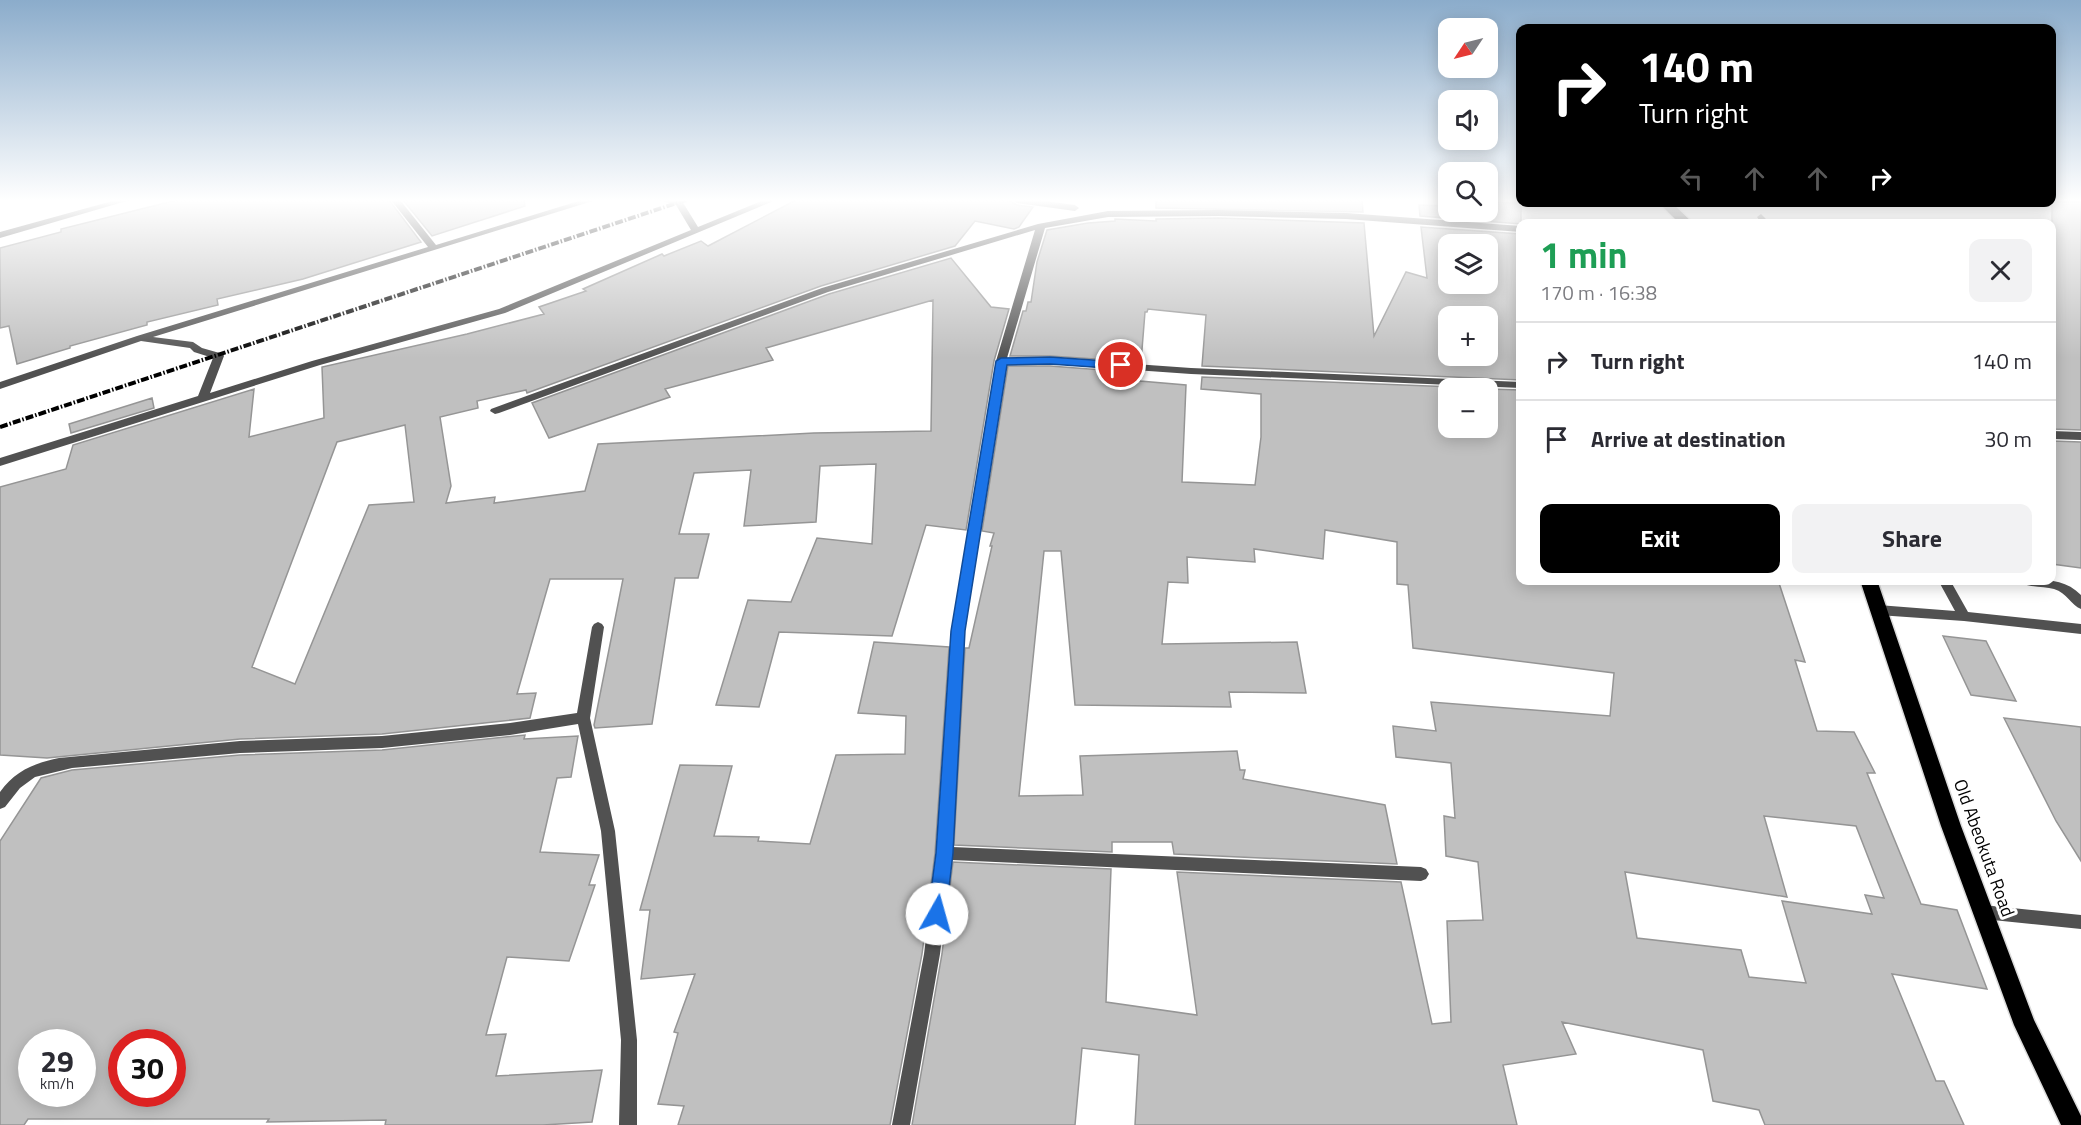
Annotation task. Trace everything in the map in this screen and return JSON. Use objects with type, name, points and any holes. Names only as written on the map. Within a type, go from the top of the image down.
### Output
[{"type":"highway","name":"Old Abeokuta Road","points":[[1870,585],[1951,826],[2025,1025],[2073,1125]]},
{"type":"street","points":[[0,386],[140,338],[415,252]]},
{"type":"street","points":[[0,462],[204,398],[502,311],[643,252]]},
{"type":"street","points":[[495,411],[825,290],[952,252]]},
{"type":"street","points":[[901,1125],[932,954],[944,853],[958,631],[1001,361],[1033,252]]},
{"type":"street","points":[[140,338],[193,345],[198,350],[219,356],[204,398]]},
{"type":"street","points":[[1001,361],[1050,361],[1202,372],[1516,385]]},
{"type":"street","points":[[2056,435],[2081,436]]},
{"type":"street","points":[[1947,585],[1964,616]]},
{"type":"street","points":[[2055,585],[2076,595],[2081,604]]},
{"type":"street","points":[[1878,610],[1964,616],[2081,629]]},
{"type":"street","points":[[598,627],[583,718],[608,831],[629,1040],[628,1125]]},
{"type":"street","points":[[0,803],[14,783],[29,772],[45,766],[72,762],[240,747],[382,742],[510,729],[583,718]]},
{"type":"street","points":[[944,853],[1421,873]]},
{"type":"street","points":[[1983,912],[2081,922]]},
{"type":"building","points":[[0,252],[388,252],[303,279],[217,299],[218,305],[147,322],[147,325],[70,346],[70,348],[17,364],[9,326],[0,328]]},
{"type":"building","points":[[673,252],[933,252],[821,286],[527,393],[526,390],[477,401],[478,408],[440,417],[451,486],[446,503],[495,497],[494,503],[585,491],[598,444],[814,433],[931,431],[933,300],[766,348],[773,360],[665,389],[670,397],[549,438],[532,403],[829,294],[951,258],[991,307],[1009,309],[994,361],[966,530],[926,525],[892,636],[779,632],[759,707],[716,705],[748,600],[791,602],[817,538],[872,544],[876,464],[820,466],[816,522],[744,526],[751,470],[694,473],[679,534],[709,534],[698,578],[675,578],[652,724],[595,728],[594,725],[623,579],[550,579],[517,694],[536,693],[530,718],[382,734],[240,739],[47,758],[0,755],[0,487],[66,469],[73,445],[254,389],[249,437],[324,418],[322,367],[544,314],[539,307],[586,291],[583,289],[662,254],[664,256]],"holes":[[[405,425],[414,502],[369,505],[295,684],[252,667],[337,442]]]},
{"type":"building","points":[[1040,252],[1367,252],[1374,336],[1406,272],[1427,278],[1424,252],[1438,252],[1438,294],[1498,294],[1498,252],[1516,252],[1516,380],[1202,366],[1206,315],[1148,309],[1145,312],[1141,362],[1050,356],[1010,356],[1023,311],[1026,311],[1028,302],[1031,302]]},
{"type":"building","points":[[2056,252],[2081,252],[2081,430],[2056,429]]},
{"type":"building","points":[[1008,366],[1050,366],[1141,373],[1140,381],[1186,385],[1182,482],[1255,485],[1261,437],[1261,394],[1201,389],[1202,377],[1438,386],[1438,438],[1498,438],[1498,389],[1516,390],[1516,585],[1780,585],[1805,662],[1795,660],[1817,731],[1854,732],[1875,773],[1867,773],[1921,904],[1957,910],[1987,989],[1892,974],[1936,1081],[1944,1081],[1964,1125],[1765,1125],[1759,1110],[1713,1101],[1703,1050],[1562,1022],[1576,1054],[1503,1065],[1517,1125],[1135,1125],[1139,1055],[1082,1048],[1075,1125],[912,1125],[942,954],[953,862],[1111,869],[1106,1002],[1197,1015],[1177,872],[1401,882],[1432,1024],[1451,1022],[1447,921],[1483,920],[1478,862],[1446,856],[1444,816],[1455,818],[1451,763],[1396,757],[1393,726],[1436,731],[1431,702],[1610,716],[1614,673],[1413,648],[1408,585],[1397,584],[1397,542],[1325,530],[1323,559],[1254,549],[1255,562],[1187,557],[1188,583],[1168,582],[1162,644],[1297,642],[1306,693],[1229,692],[1231,707],[1075,705],[1061,551],[1044,551],[1019,796],[1083,795],[1080,756],[1237,751],[1240,770],[1245,770],[1243,779],[1385,805],[1397,864],[1174,854],[1172,842],[1112,842],[1112,852],[954,845],[965,648],[969,648],[992,546],[990,546],[994,533],[982,531]],"holes":[[[1764,816],[1856,826],[1884,898],[1865,895],[1872,914],[1782,901],[1806,983],[1749,977],[1741,950],[1637,938],[1625,872],[1787,897]]]},
{"type":"building","points":[[152,398],[154,408],[71,433],[69,424]]},
{"type":"building","points":[[2056,441],[2081,442],[2081,568],[2056,565]]},
{"type":"building","points":[[1943,636],[1986,641],[2016,701],[1971,695]]},
{"type":"building","points":[[874,642],[949,647],[935,853],[922,954],[890,1125],[678,1125],[684,1106],[658,1104],[678,1033],[674,1032],[695,974],[641,979],[650,910],[640,910],[680,765],[732,766],[714,836],[759,837],[758,841],[810,844],[836,755],[905,754],[906,716],[858,713]]},
{"type":"building","points":[[2004,718],[2081,727],[2081,861],[2056,821]]},
{"type":"building","points":[[525,735],[524,739],[578,736],[571,777],[557,778],[540,852],[599,855],[589,885],[595,885],[569,961],[507,957],[486,1035],[506,1034],[496,1076],[602,1070],[592,1122],[543,1125],[385,1125],[386,1120],[267,1122],[269,1119],[28,1119],[24,1125],[0,1125],[0,841],[41,778],[72,770],[240,755],[382,750]]},
{"type":"railway","points":[[0,427],[527,252]]},
{"type":"route","points":[[937,914],[944,853],[958,631],[1001,361],[1121,365]]}]
